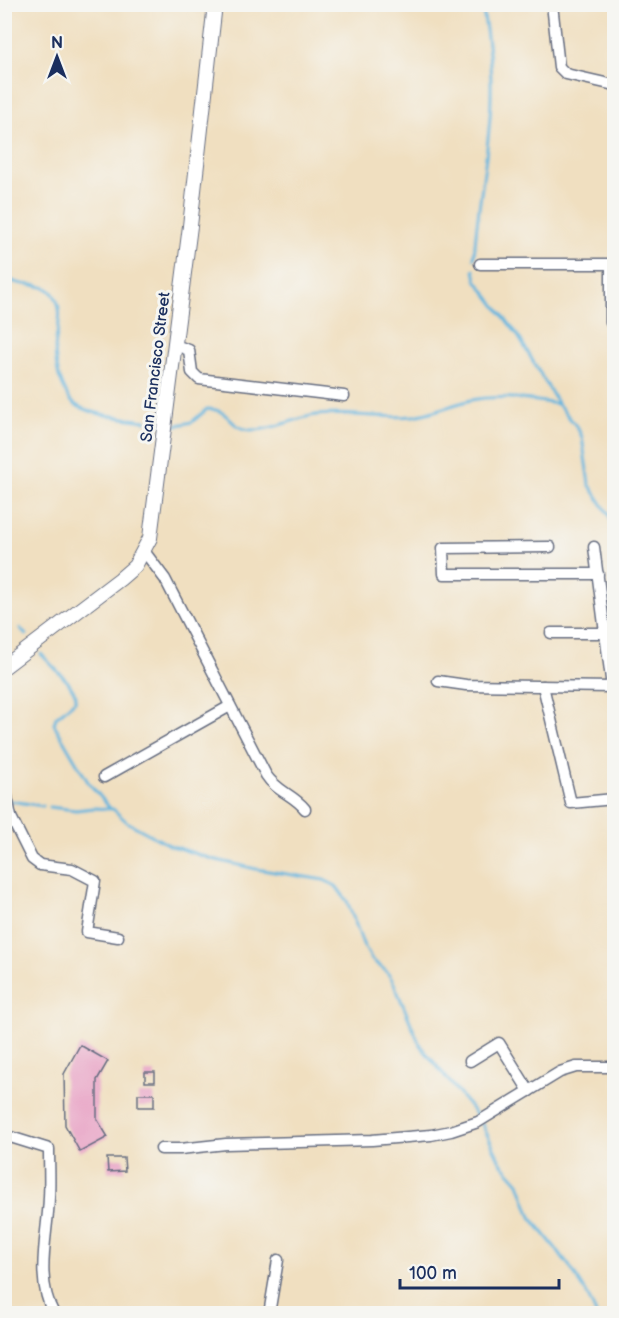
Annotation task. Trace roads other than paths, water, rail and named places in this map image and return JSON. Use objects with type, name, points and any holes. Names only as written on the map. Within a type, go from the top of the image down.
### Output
[{"type":"main road","name":"San Francisco Street","points":[[4,667],[135,566],[150,538],[215,4]]},
{"type":"street","points":[[552,4],[561,70],[566,74],[615,85]]},
{"type":"street","points":[[480,264],[613,264],[611,323]]},
{"type":"street","points":[[175,345],[189,350],[192,372],[199,379],[344,396]]},
{"type":"street","points":[[550,547],[443,548],[444,574],[598,574]]},
{"type":"street","points":[[438,681],[466,685],[543,686],[613,692],[594,547]]},
{"type":"street","points":[[144,551],[165,579],[271,783],[295,799],[305,809]]},
{"type":"street","points":[[551,633],[605,633]]},
{"type":"street","points":[[543,686],[571,803],[615,799]]},
{"type":"street","points":[[104,777],[230,706]]},
{"type":"street","points":[[4,782],[11,817],[28,853],[40,865],[72,869],[95,880],[87,932],[118,937]]},
{"type":"street","points":[[470,1061],[499,1043],[529,1091]]},
{"type":"street","points":[[161,1149],[226,1144],[372,1140],[431,1135],[478,1122],[560,1072],[576,1067],[615,1067]]},
{"type":"street","points":[[4,1135],[49,1149],[49,1197],[44,1267],[47,1294],[54,1314]]},
{"type":"street","points":[[269,1314],[278,1260]]},
{"type":"waterway","points":[[474,258],[491,97],[490,62],[482,4]]},
{"type":"waterway","points":[[474,270],[476,280],[517,334],[558,404],[577,427],[582,437],[589,484],[609,515],[614,530]]},
{"type":"waterway","points":[[4,276],[17,283],[50,290],[57,300],[59,322],[55,344],[56,363],[61,382],[71,401],[95,413],[146,421]]},
{"type":"waterway","points":[[174,426],[192,422],[207,409],[222,412],[239,427],[254,430],[316,415],[413,416],[482,398],[514,398],[558,404]]},
{"type":"waterway","points":[[20,628],[26,635]]},
{"type":"waterway","points":[[41,654],[68,682],[76,695],[75,701],[56,717],[54,724],[88,782],[109,807]]},
{"type":"waterway","points":[[11,801],[43,806]]},
{"type":"waterway","points":[[49,807],[76,810],[113,809],[127,822],[169,845],[212,859],[324,880],[336,886],[347,901],[363,944],[372,960],[386,971],[393,981],[420,1045],[478,1117]]},
{"type":"waterway","points":[[482,1124],[501,1163],[519,1183],[531,1217],[568,1264],[586,1292],[596,1314]]}]
